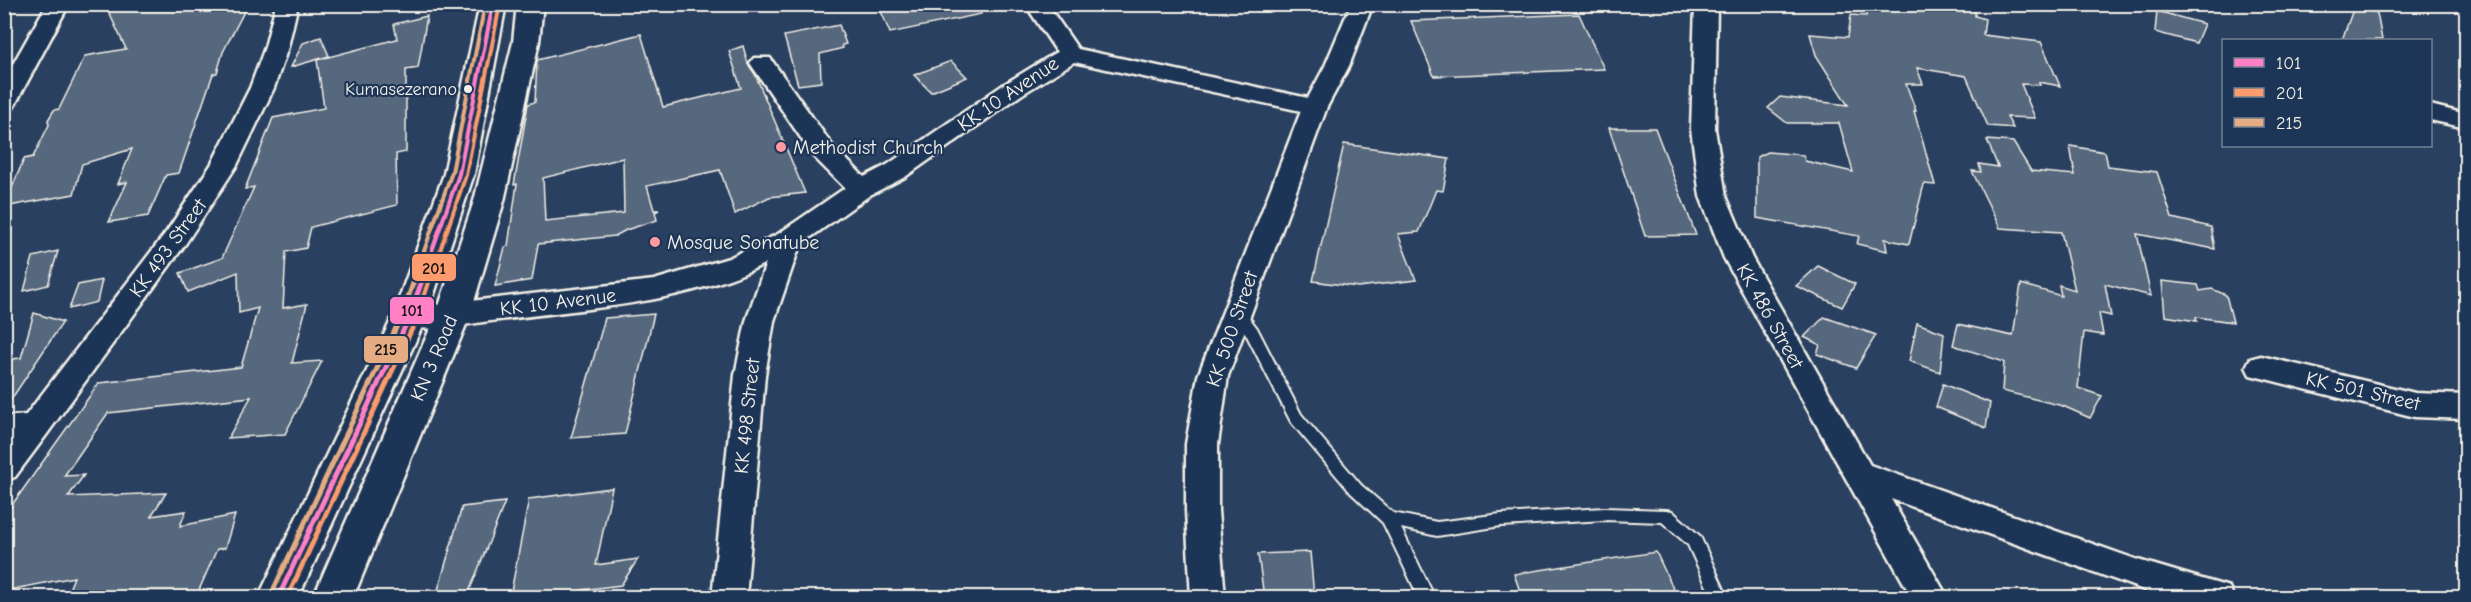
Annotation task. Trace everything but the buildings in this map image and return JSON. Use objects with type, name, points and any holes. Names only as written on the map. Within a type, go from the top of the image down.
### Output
[{"type":"highway","name":"KN 3 Road","points":[[278,597],[409,318],[459,174],[493,4]]},
{"type":"highway","name":"KN 3 Road","points":[[333,597],[453,315],[489,201],[526,42],[530,4]]},
{"type":"street","points":[[4,103],[58,4]]},
{"type":"street","name":"KK 493 Street","points":[[4,468],[197,211],[236,147],[262,93],[287,4]]},
{"type":"street","points":[[1036,4],[1070,54]]},
{"type":"street","points":[[1315,107],[1337,66],[1362,4]]},
{"type":"street","name":"KK 486 Street","points":[[1706,4],[1703,129],[1713,196],[1738,258],[1859,474],[1932,597]]},
{"type":"street","name":"KK 10 Avenue","points":[[409,318],[453,315],[654,290],[739,265],[788,240],[861,189],[896,171],[1012,90],[1070,54],[1315,107]]},
{"type":"street","points":[[762,63],[823,151],[861,189]]},
{"type":"street","name":"KK 500 Street","points":[[1208,597],[1202,522],[1202,444],[1213,376],[1315,107]]},
{"type":"street","points":[[2432,112],[2466,121]]},
{"type":"street","name":"KK 498 Street","points":[[729,597],[750,375],[760,321],[788,240]]},
{"type":"street","name":"KK 501 Street","points":[[2261,368],[2415,405],[2466,407]]},
{"type":"street","points":[[4,429],[36,426]]},
{"type":"street","points":[[1859,474],[2137,574],[2217,597]]},
{"type":"lane","points":[[1237,310],[1252,332],[1296,418],[1356,489],[1389,519],[1426,597]]},
{"type":"lane","points":[[1389,519],[1437,529],[1501,520],[1605,514],[1666,516],[1694,541],[1720,597]]},
{"type":"transit line","name":"215","points":[[271,595],[402,315],[452,172],[485,4]]},
{"type":"transit line","name":"101","points":[[278,598],[409,318],[459,174],[493,4]]},
{"type":"transit line","name":"201","points":[[287,598],[416,320],[466,175],[500,5]]},
{"type":"place","name":"Kumasezerano","points":[[468,89]]},
{"type":"place","name":"Methodist Church","points":[[781,147]]},
{"type":"place","name":"Mosque Sonatube","points":[[655,242]]}]
